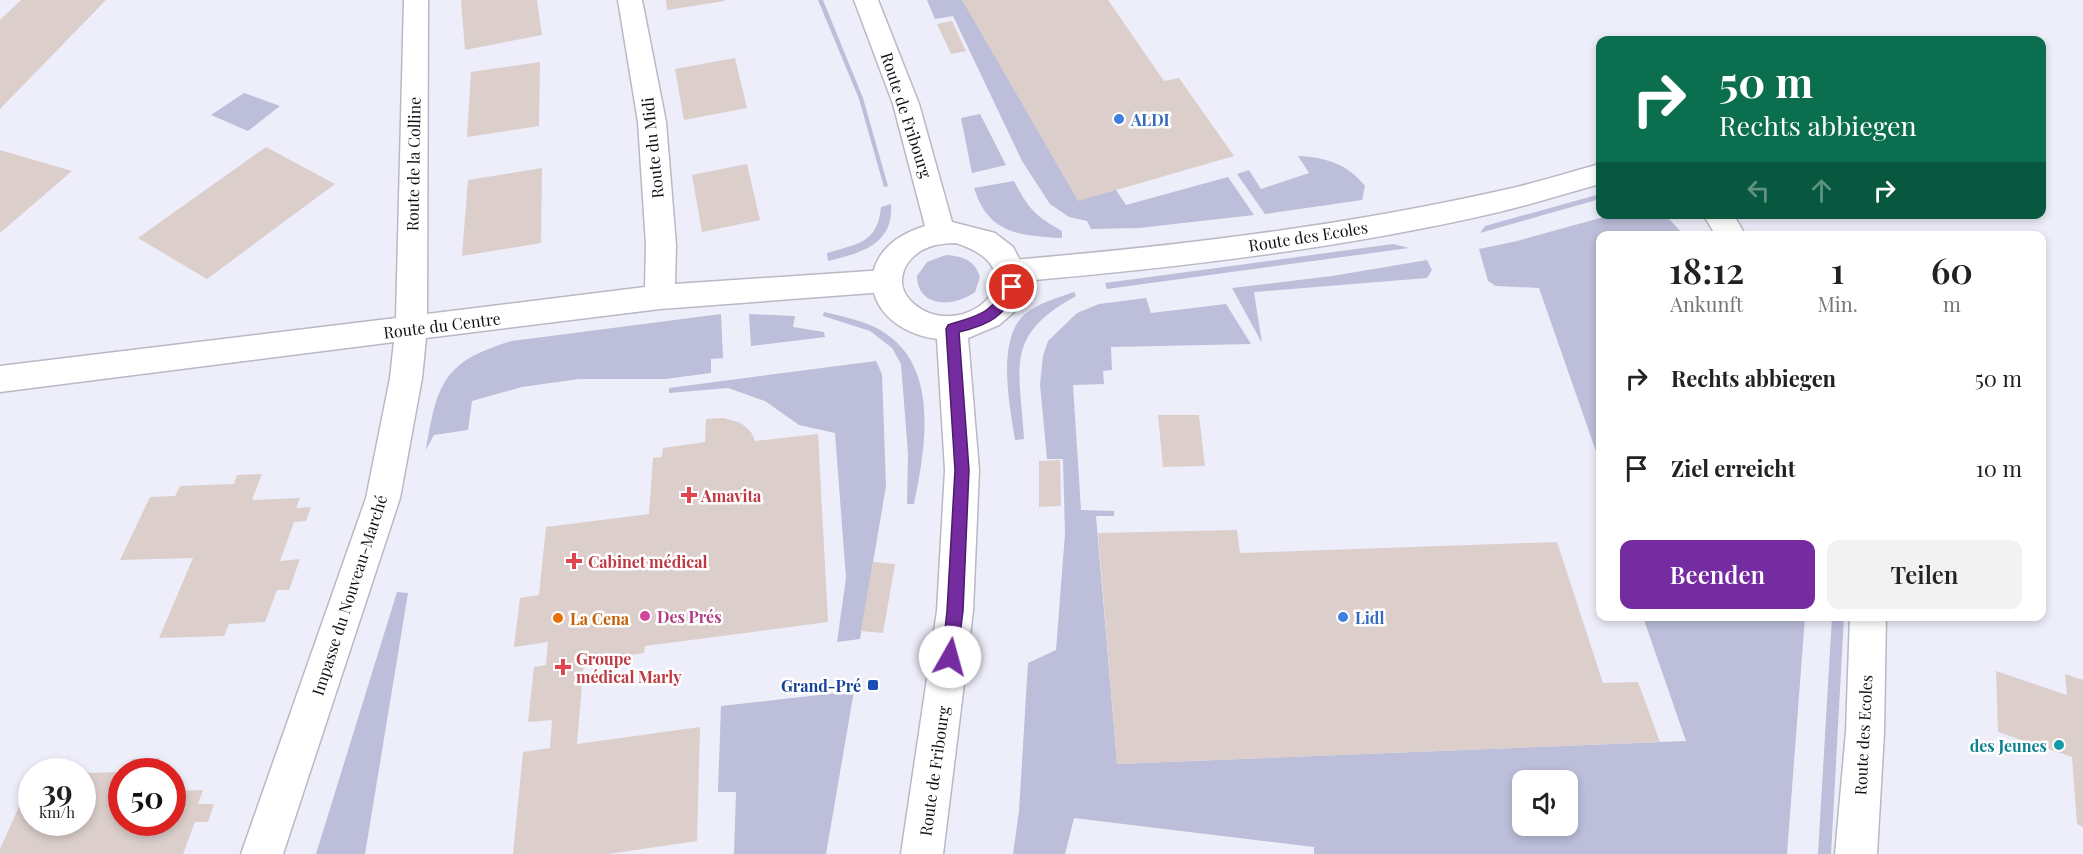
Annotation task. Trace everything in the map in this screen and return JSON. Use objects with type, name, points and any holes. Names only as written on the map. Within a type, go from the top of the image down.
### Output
[{"type":"street","name":"Route de la Colline","points":[[411,329],[416,0]]},
{"type":"street","name":"Route du Midi","points":[[630,0],[652,122],[661,245],[660,297]]},
{"type":"street","name":"Route de Fribourg","points":[[866,0],[906,104],[941,233]]},
{"type":"street","name":"Route des Ecoles","points":[[1012,271],[1165,256],[1326,234],[1466,208],[1596,175]]},
{"type":"street","points":[[957,232],[987,241],[1003,254],[1012,271],[1012,287],[1005,302],[992,315],[973,324],[952,329],[931,327],[912,321],[897,310],[888,296],[885,281],[889,267],[897,255],[909,245],[941,233],[957,232]]},
{"type":"street","name":"Route du Centre","points":[[0,379],[660,297],[885,281]]},
{"type":"street","name":"Impasse du Nouveau-Marché","points":[[262,854],[383,498],[406,378],[411,329]]},
{"type":"street","name":"Route de Fribourg","points":[[922,854],[955,611],[962,470],[952,329]]},
{"type":"street","name":"Route des Ecoles","points":[[1856,854],[1864,732],[1868,621]]},
{"type":"shaded area","points":[[818,0],[823,0],[863,98],[888,186],[884,187],[859,99]]},
{"type":"shaded area","points":[[927,0],[962,0],[1126,205],[1228,177],[1254,215],[1139,228],[1091,229],[1087,221],[1069,217],[1050,204],[1022,161],[953,16],[935,19]]},
{"type":"shaded area","points":[[244,93],[280,106],[248,131],[211,115]]},
{"type":"shaded area","points":[[980,114],[1006,165],[972,173],[961,118]]},
{"type":"shaded area","points":[[1298,156],[1327,160],[1351,172],[1365,186],[1362,200],[1265,214],[1237,174],[1249,170],[1261,189],[1309,173]]},
{"type":"shaded area","points":[[1014,181],[1033,210],[1045,221],[1062,231],[1062,238],[1019,233],[997,224],[988,215],[980,204],[974,188]]},
{"type":"shaded area","points":[[1596,195],[1596,200],[1480,233],[1485,226]]},
{"type":"shaded area","points":[[891,204],[887,229],[881,238],[863,250],[828,261],[827,253],[856,244],[871,235],[876,228],[881,207]]},
{"type":"shaded area","points":[[1597,219],[1668,219],[1680,231],[1596,231],[1596,452],[1539,288],[1496,286],[1488,281],[1479,249]]},
{"type":"shaded area","points":[[1393,244],[1409,248],[1107,289],[1105,283]]},
{"type":"shaded area","points":[[946,255],[967,260],[975,267],[980,277],[975,292],[967,297],[939,302],[924,295],[919,287],[917,276],[927,262]]},
{"type":"shaded area","points":[[1427,260],[1432,270],[1427,278],[1254,292],[1262,343],[1232,288],[1332,276]]},
{"type":"shaded area","points":[[1074,292],[1076,296],[1037,325],[1026,340],[1019,373],[1024,439],[1015,440],[1007,375],[1010,341],[1015,326],[1035,307]]},
{"type":"shaded area","points":[[1146,298],[1151,313],[1226,304],[1251,344],[1111,347],[1112,370],[1103,371],[1104,384],[1073,385],[1081,510],[1114,511],[1114,516],[1096,516],[1117,764],[1686,741],[1644,621],[1805,621],[1787,854],[1314,854],[1314,847],[1074,818],[1065,854],[1013,854],[1019,811],[1028,663],[1056,650],[1065,534],[1063,459],[1047,459],[1040,384],[1043,356],[1048,341],[1077,313],[1099,304]]},
{"type":"shaded area","points":[[824,312],[863,322],[885,333],[902,348],[914,367],[921,389],[924,436],[914,504],[907,504],[908,454],[901,364],[892,348],[870,331],[823,316]]},
{"type":"shaded area","points":[[721,314],[723,358],[711,359],[711,373],[665,379],[579,379],[522,387],[472,401],[468,430],[434,435],[426,450],[440,391],[458,367],[471,357],[512,341]]},
{"type":"shaded area","points":[[749,314],[795,316],[793,327],[824,332],[825,337],[751,346]]},
{"type":"shaded area","points":[[876,361],[882,374],[886,486],[860,639],[837,642],[846,578],[835,433],[799,425],[765,401],[728,388],[669,393],[669,388]]},
{"type":"shaded area","points":[[397,592],[408,593],[365,854],[316,854]]},
{"type":"shaded area","points":[[1832,621],[1844,621],[1831,854],[1818,854]]},
{"type":"shaded area","points":[[854,691],[826,854],[734,854],[736,792],[718,792],[721,706]]},
{"type":"building","points":[[21,0],[106,0],[0,109],[0,20]]},
{"type":"building","points":[[461,0],[537,0],[542,35],[465,50]]},
{"type":"building","points":[[666,0],[725,0],[725,1],[667,10]]},
{"type":"building","name":"ALDI","points":[[962,0],[1108,0],[1164,81],[1179,78],[1234,156],[1078,201]]},
{"type":"building","points":[[952,21],[966,51],[951,54],[937,24]]},
{"type":"building","points":[[735,58],[747,108],[684,120],[675,69]]},
{"type":"building","points":[[540,62],[539,126],[467,137],[471,72]]},
{"type":"building","points":[[266,147],[335,184],[207,279],[138,238]]},
{"type":"building","points":[[0,150],[72,171],[0,233]]},
{"type":"building","points":[[747,164],[760,220],[702,232],[692,175]]},
{"type":"building","points":[[542,168],[541,243],[462,256],[468,180]]},
{"type":"building","points":[[1158,415],[1199,415],[1205,466],[1163,467]]},
{"type":"building","points":[[723,418],[741,423],[751,432],[755,441],[818,434],[828,622],[645,646],[644,653],[584,662],[577,744],[700,727],[697,841],[608,854],[513,854],[523,752],[550,748],[552,720],[528,722],[534,667],[546,665],[548,642],[514,647],[520,598],[539,595],[546,527],[649,514],[653,458],[662,457],[663,448],[705,442],[706,419]]},
{"type":"building","points":[[1060,460],[1061,506],[1039,507],[1039,461]]},
{"type":"building","points":[[262,474],[252,500],[300,498],[296,508],[311,507],[306,521],[294,522],[280,561],[300,559],[289,590],[277,590],[265,622],[229,624],[224,636],[159,638],[193,558],[120,560],[150,497],[175,496],[180,486],[234,484],[237,475]]},
{"type":"building","name":"Lidl","points":[[1237,530],[1240,553],[1557,542],[1603,683],[1638,682],[1660,742],[1117,764],[1098,533]]},
{"type":"building","points":[[873,562],[895,564],[883,633],[861,631]]},
{"type":"building","name":"des Jeunes","points":[[1996,671],[2067,695],[2065,674],[2083,680],[2083,827],[2077,824],[2072,757],[1998,732]]},
{"type":"building","points":[[108,772],[108,836],[186,836],[186,791],[203,790],[198,804],[214,804],[208,822],[195,822],[183,854],[0,854],[0,849],[18,809],[18,836],[96,836],[96,773]]},
{"type":"place","name":"ALDI","points":[[1119,119]]},
{"type":"place","name":"Amavita","points":[[689,495]]},
{"type":"place","name":"Cabinet médical","points":[[574,561]]},
{"type":"place","name":"Des Prés","points":[[645,616]]},
{"type":"place","name":"Lidl","points":[[1343,617]]},
{"type":"place","name":"La Cena","points":[[558,618]]},
{"type":"place","name":"Groupe médical Marly","points":[[563,667]]},
{"type":"place","name":"Grand-Pré","points":[[873,685]]},
{"type":"place","name":"des Jeunes","points":[[2059,745]]},
{"type":"route","points":[[950,657],[955,611],[962,470],[952,329],[973,324],[992,315],[1005,302],[1012,287]]}]
